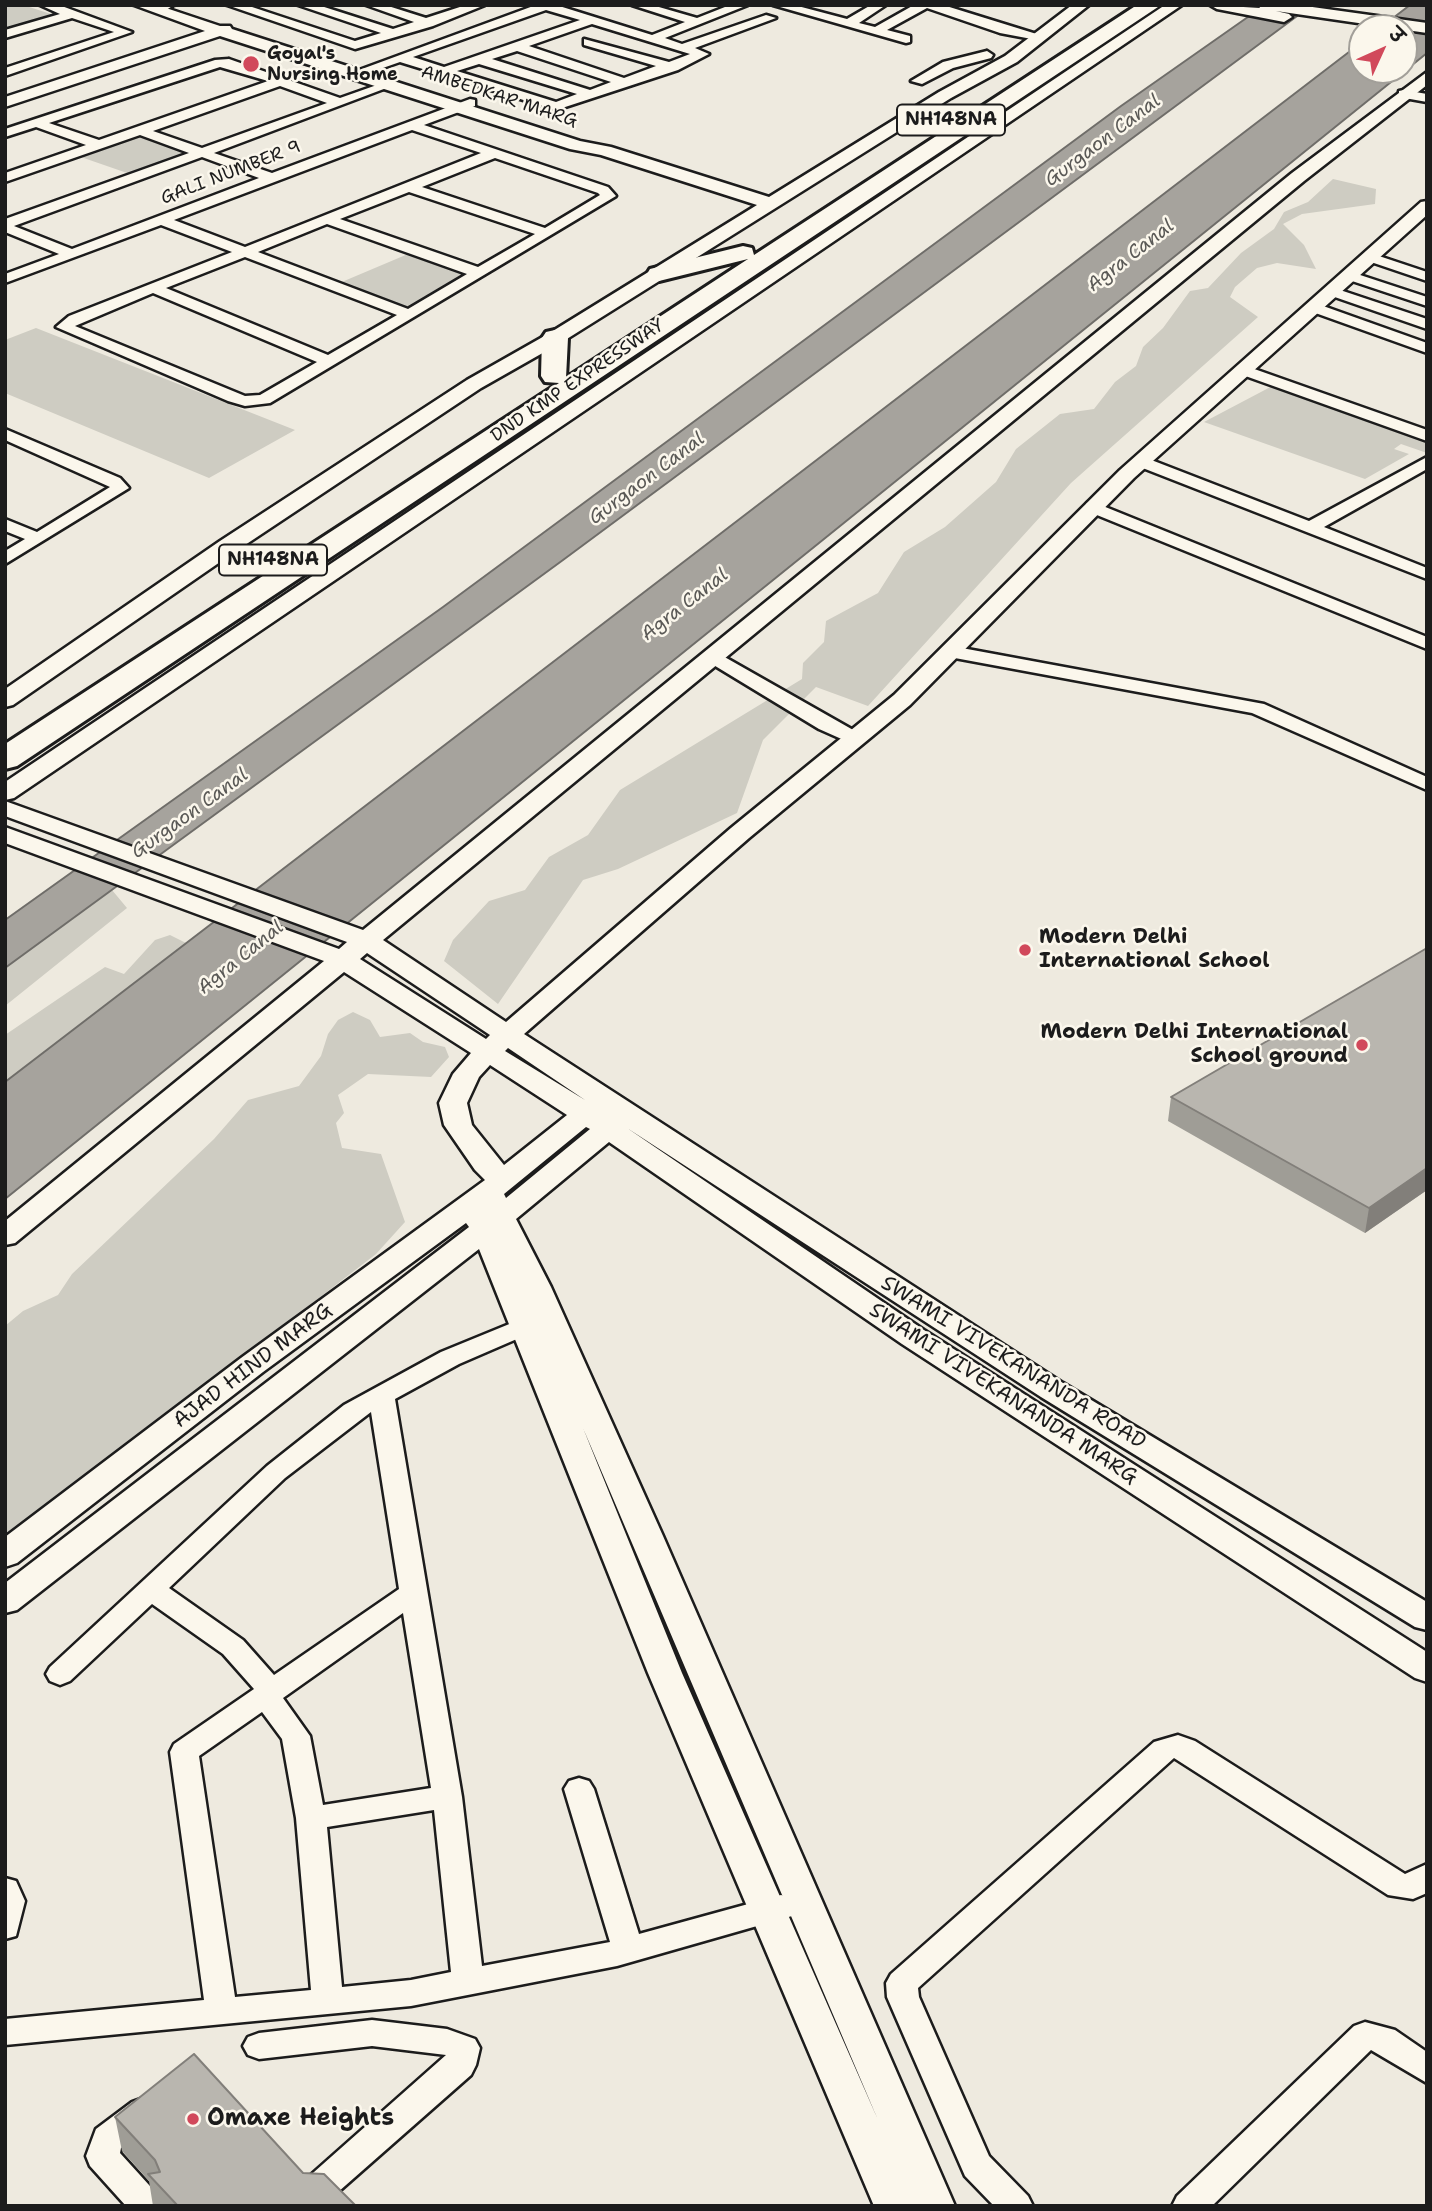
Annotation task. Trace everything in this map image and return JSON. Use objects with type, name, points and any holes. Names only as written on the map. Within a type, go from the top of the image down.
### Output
[{"type":"highway","name":"DND KMP EXPRESSWAY","points":[[5,759],[588,375],[699,313],[1135,8]]},
{"type":"highway","name":"DND KMP EXPRESSWAY","points":[[5,735],[744,253],[1135,8]]},
{"type":"highway","points":[[659,274],[744,253]]},
{"type":"highway","points":[[548,380],[555,338]]},
{"type":"highway","points":[[588,375],[642,365]]},
{"type":"street","points":[[5,72],[126,32],[46,5]]},
{"type":"street","name":"AMBEDKAR MARG","points":[[141,5],[466,105]]},
{"type":"street","points":[[233,5],[355,45],[427,23],[470,6]]},
{"type":"street","points":[[304,5],[394,33]]},
{"type":"street","points":[[372,5],[467,35]]},
{"type":"street","points":[[393,12],[412,5]]},
{"type":"street","points":[[671,14],[695,5]]},
{"type":"street","points":[[848,24],[880,5]]},
{"type":"street","points":[[877,31],[923,5]]},
{"type":"street","points":[[930,5],[1000,29],[1037,36]]},
{"type":"street","points":[[5,700],[228,546],[474,384],[555,338],[945,95],[1011,60],[1037,36],[1082,5]]},
{"type":"street","points":[[5,793],[642,365],[699,313],[1175,5]]},
{"type":"street","points":[[1217,5],[1303,16],[1383,20],[1427,28]]},
{"type":"street","points":[[1265,5],[1348,28]]},
{"type":"street","name":"AMBEDKAR MARG","points":[[166,6],[226,29]]},
{"type":"street","points":[[362,71],[546,6],[703,54],[593,96],[551,106],[401,58]]},
{"type":"street","points":[[645,6],[698,22]]},
{"type":"street","points":[[655,38],[740,6],[775,20],[685,47]]},
{"type":"street","points":[[784,6],[906,39]]},
{"type":"street","points":[[576,16],[596,9],[704,40]]},
{"type":"street","points":[[5,34],[72,14]]},
{"type":"street","points":[[443,72],[590,20]]},
{"type":"street","points":[[5,102],[226,29]]},
{"type":"street","points":[[548,57],[623,30]]},
{"type":"street","points":[[516,46],[627,83]]},
{"type":"street","points":[[578,46],[632,55],[673,67]]},
{"type":"street","points":[[971,52],[1011,60]]},
{"type":"street","points":[[556,85],[632,55]]},
{"type":"street","points":[[918,81],[948,65],[987,55]]},
{"type":"street","points":[[477,59],[593,96]]},
{"type":"street","points":[[5,133],[219,63],[338,102]]},
{"type":"street","name":"AMBEDKAR MARG","points":[[362,71],[391,84],[588,141],[605,150],[772,204]]},
{"type":"street","points":[[5,1236],[332,956],[714,656],[1298,177],[1416,96],[1427,77]]},
{"type":"street","points":[[5,178],[281,82]]},
{"type":"street","points":[[5,225],[391,84]]},
{"type":"street","name":"GALI NUMBER 9","points":[[5,279],[466,105]]},
{"type":"street","points":[[37,123],[99,145]]},
{"type":"street","points":[[411,125],[609,193],[605,201],[264,400],[245,401],[64,327],[74,319],[492,154]]},
{"type":"street","points":[[141,131],[272,178]]},
{"type":"street","points":[[409,187],[547,233]]},
{"type":"street","points":[[895,2206],[770,1910],[665,1673],[524,1326],[489,1204],[485,1164],[458,1125],[453,1103],[467,1074],[498,1043],[740,833],[902,700],[1141,461],[1426,207]]},
{"type":"street","points":[[327,219],[480,273]]},
{"type":"street","points":[[162,220],[411,315]]},
{"type":"street","points":[[5,225],[73,254]]},
{"type":"street","points":[[1370,257],[1425,275]]},
{"type":"street","points":[[1348,275],[1427,302]]},
{"type":"street","points":[[153,288],[331,362]]},
{"type":"street","points":[[1331,291],[1427,324]]},
{"type":"street","points":[[1312,307],[1427,348]]},
{"type":"street","points":[[1244,370],[1427,436]]},
{"type":"street","points":[[5,434],[114,482],[121,488],[5,559]]},
{"type":"street","points":[[1141,461],[1427,574]]},
{"type":"street","points":[[1310,528],[1427,462]]},
{"type":"street","points":[[1406,473],[1427,481]]},
{"type":"street","points":[[1093,508],[1427,644]]},
{"type":"street","points":[[5,524],[38,539]]},
{"type":"street","points":[[951,652],[1257,708],[1427,784]]},
{"type":"street","points":[[714,656],[826,725],[855,739]]},
{"type":"street","points":[[5,808],[357,937],[498,1043],[605,1114],[489,1204],[5,1601]]},
{"type":"street","points":[[5,834],[332,956],[498,1043]]},
{"type":"street","name":"SWAMI VIVEKANANDA ROAD","points":[[605,1114],[1427,1618]]},
{"type":"street","name":"SWAMI VIVEKANANDA MARG","points":[[605,1114],[913,1337],[1427,1669]]},
{"type":"street","points":[[489,1204],[574,1374],[805,1899],[935,2206]]},
{"type":"street","name":"AJAD HIND MARG","points":[[5,1555],[251,1365],[489,1204]]},
{"type":"street","points":[[60,1674],[276,1472],[353,1411],[450,1358],[524,1326]]},
{"type":"street","points":[[381,1394],[447,1797],[468,1983]]},
{"type":"street","points":[[150,1589],[233,1647],[269,1694],[296,1736],[311,1818],[328,2002]]},
{"type":"street","points":[[221,2010],[184,1752],[414,1592]]},
{"type":"street","points":[[1016,2206],[985,2179],[977,2166],[902,1997],[902,1983],[1164,1749],[1178,1746],[1185,1749],[1399,1886],[1413,1887],[1427,1876]]},
{"type":"street","points":[[579,1788],[628,1950]]},
{"type":"street","points":[[311,1818],[447,1797]]},
{"type":"street","points":[[5,1890],[10,1901],[5,1927]]},
{"type":"street","points":[[5,2032],[328,2002],[468,1983],[628,1950],[805,1899]]},
{"type":"street","points":[[259,2046],[372,2033],[447,2042],[464,2048],[460,2066],[316,2189]]},
{"type":"street","points":[[1189,2206],[1365,2035],[1384,2039],[1427,2070]]},
{"type":"street","points":[[147,2206],[102,2155],[102,2147],[108,2139],[171,2090]]},
{"type":"shaded area","points":[[5,5],[23,5],[51,14],[5,29]]},
{"type":"shaded area","points":[[139,134],[191,152],[130,174],[78,156]]},
{"type":"shaded area","points":[[1333,179],[1376,189],[1375,204],[1302,214],[1283,224],[1304,245],[1316,269],[1277,263],[1257,268],[1235,287],[1230,297],[1258,317],[1071,483],[868,706],[816,687],[763,740],[737,813],[618,869],[583,880],[498,1004],[444,961],[453,940],[489,901],[525,890],[549,857],[588,835],[620,790],[802,679],[803,663],[824,642],[826,621],[878,593],[904,552],[945,527],[996,482],[1016,449],[1060,414],[1094,409],[1115,382],[1136,366],[1143,347],[1163,328],[1190,291],[1208,288],[1241,253],[1274,229],[1284,212],[1308,202]]},
{"type":"shaded area","points":[[408,254],[466,275],[404,310],[337,284]]},
{"type":"shaded area","points":[[36,328],[295,430],[209,478],[5,393],[5,340]]},
{"type":"shaded area","points":[[1278,383],[1427,435],[1427,453],[1401,444],[1394,449],[1409,454],[1365,479],[1204,422]]},
{"type":"shaded area","points":[[112,890],[127,908],[5,1006],[5,968]]},
{"type":"shaded area","points":[[170,935],[186,943],[5,1082],[5,1035],[105,967],[124,974],[155,940]]},
{"type":"shaded area","points":[[353,1012],[370,1020],[380,1037],[410,1033],[423,1042],[445,1047],[449,1057],[431,1077],[368,1074],[338,1095],[344,1113],[336,1123],[342,1148],[381,1154],[405,1222],[376,1254],[5,1540],[5,1326],[23,1311],[58,1295],[72,1274],[214,1139],[248,1100],[299,1086],[321,1056],[328,1034],[338,1020]]},
{"type":"water","name":"Gurgaon Canal","points":[[1265,5],[1312,5],[563,560],[5,968],[5,920],[443,607],[1121,106]]},
{"type":"water","points":[[1410,5],[1427,5],[1427,53],[1418,60],[1418,14],[1398,14]]},
{"type":"water","name":"Agra Canal","points":[[1348,53],[1348,84],[1389,84],[5,1199],[5,1082]]},
{"type":"building","name":"Modern Delhi International School ground","points":[[1427,948],[1427,1168],[1369,1208],[1171,1097]]},
{"type":"building","name":"Omaxe Heights","points":[[194,2054],[303,2173],[324,2174],[356,2206],[178,2206],[148,2174],[160,2172],[155,2160],[115,2117]]},
{"type":"place","name":"Goyal's Nursing Home","points":[[251,64]]},
{"type":"place","name":"Modern Delhi International School","points":[[1025,950]]},
{"type":"place","name":"Modern Delhi International School ground","points":[[1362,1045]]},
{"type":"place","name":"Omaxe Heights","points":[[193,2119]]}]
